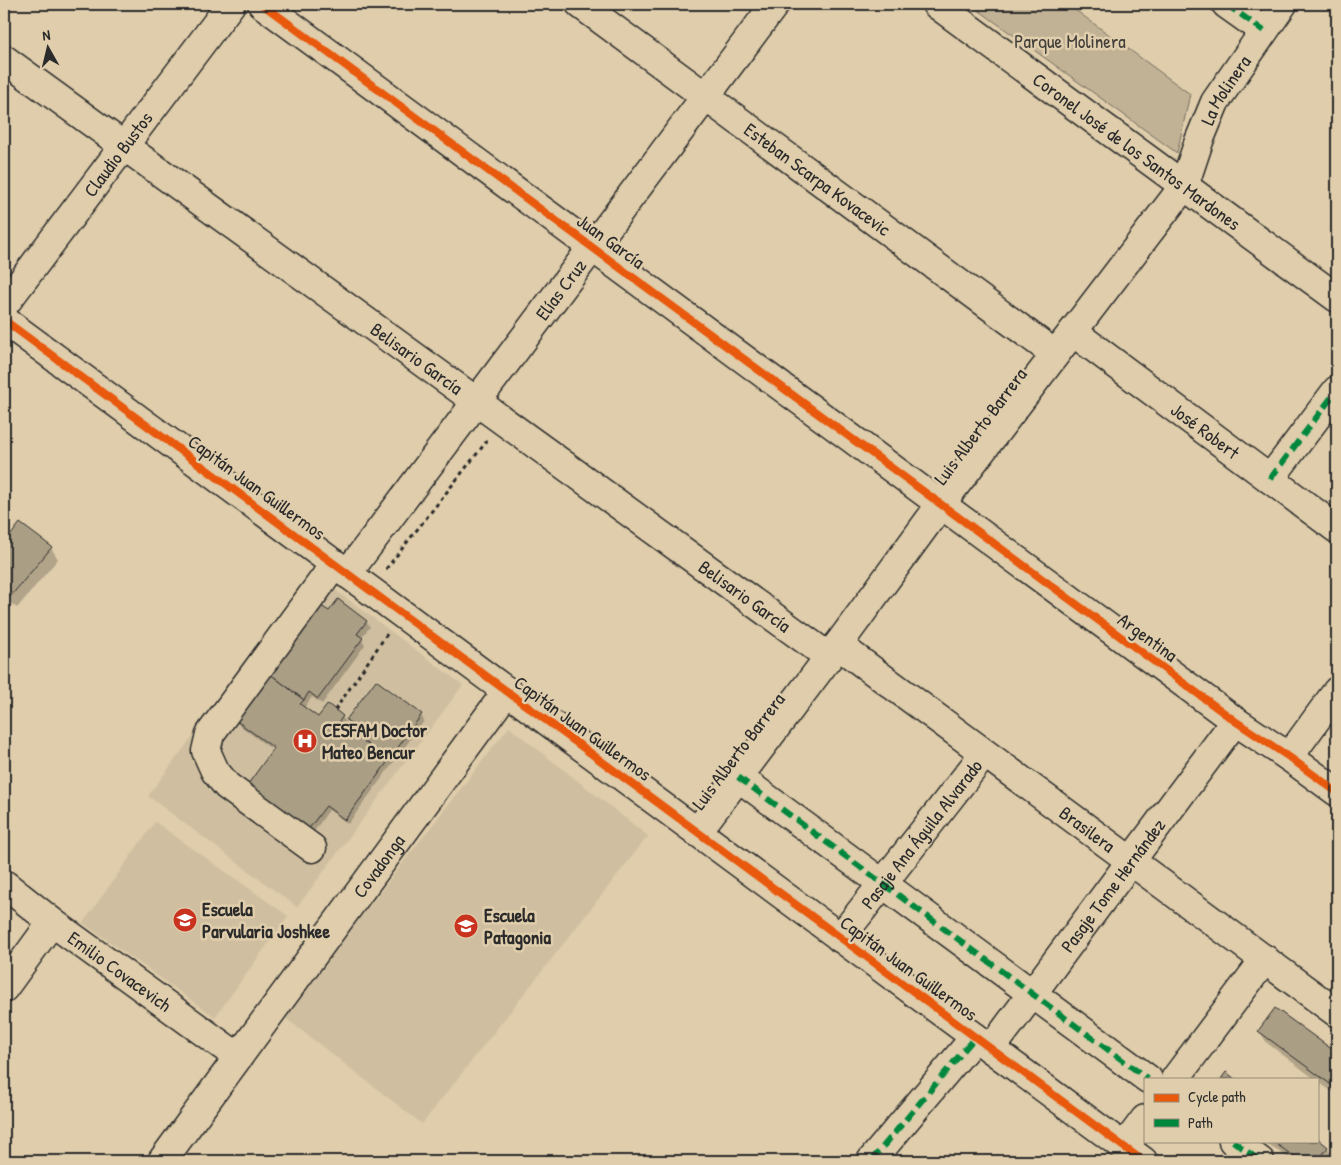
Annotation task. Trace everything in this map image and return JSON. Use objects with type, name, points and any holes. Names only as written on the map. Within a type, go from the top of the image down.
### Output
[{"type":"street","name":"Claudio Bustos","points":[[4,305],[230,4]]},
{"type":"street","name":"Juan García","points":[[262,4],[941,504]]},
{"type":"street","name":"Esteban Scarpa Kovacevic","points":[[580,4],[1055,354]]},
{"type":"street","name":"Elías Cruz","points":[[312,848],[227,786],[215,771],[206,751],[210,734],[477,401],[775,4]]},
{"type":"street","name":"Coronel José de los Santos Mardones","points":[[936,4],[1337,298]]},
{"type":"street","points":[[1226,4],[1264,31]]},
{"type":"street","name":"La Molinera","points":[[1184,186],[1199,141],[1215,102],[1283,4]]},
{"type":"street","name":"Belisario García","points":[[4,59],[503,420],[834,651]]},
{"type":"street","name":"Luis Alberto Barrera","points":[[697,832],[834,651],[941,504],[1184,186]]},
{"type":"street","name":"Capitán Juan Guillermos","points":[[4,320],[1134,1154]]},
{"type":"street","name":"José Robert","points":[[1073,332],[1337,529]]},
{"type":"street","points":[[1270,479],[1337,390]]},
{"type":"street","name":"Argentina","points":[[941,504],[1235,721],[1337,792]]},
{"type":"street","name":"Brasilera","points":[[834,651],[984,754],[1337,1012]]},
{"type":"street","name":"Covadonga","points":[[162,1161],[506,691]]},
{"type":"street","points":[[1289,757],[1337,691]]},
{"type":"street","name":"Pasaje Tome Hernández","points":[[872,1161],[1032,994],[1235,721]]},
{"type":"street","name":"Pasaje Ana Águila Alvarado","points":[[840,938],[984,754]]},
{"type":"street","points":[[738,777],[1147,1078]]},
{"type":"street","name":"Emilio Covacevich","points":[[4,884],[52,922],[238,1057]]},
{"type":"street","points":[[4,988],[52,922]]},
{"type":"street","points":[[1176,1078],[1265,959]]},
{"type":"street","points":[[1134,1154],[1144,1123]]},
{"type":"street","points":[[1234,1142],[1260,1161]]},
{"type":"path","points":[[369,590],[503,420]]},
{"type":"path","points":[[335,710],[390,630]]},
{"type":"shaded area","name":"CESFAM Doctor Mateo Bencur","points":[[314,574],[463,685],[297,907],[148,796]]},
{"type":"shaded area","name":"Escuela Patagonia","points":[[509,727],[648,836],[422,1124],[283,1016]]},
{"type":"shaded area","name":"Escuela Parvularia Joshkee","points":[[155,822],[288,916],[215,1017],[83,923]]},
{"type":"green space","name":"Parque Molinera","points":[[970,4],[1067,4],[1190,94],[1177,153]]},
{"type":"building","points":[[20,523],[52,547],[10,597],[4,592],[4,544]]},
{"type":"building","points":[[338,599],[367,621],[357,634],[363,638],[318,699],[309,692],[304,700],[265,670],[315,602],[329,611]]},
{"type":"building","points":[[265,670],[304,700],[300,704],[318,717],[328,704],[343,716],[334,729],[347,739],[352,733],[389,760],[345,820],[326,806],[304,835],[243,791],[274,748],[231,717]]},
{"type":"building","points":[[376,680],[422,714],[389,760],[352,733],[356,727],[346,720]]},
{"type":"building","points":[[1275,1008],[1337,1053],[1337,1089],[1258,1031]]},
{"type":"building","points":[[1226,1072],[1234,1078],[1222,1078]]},
{"type":"building","points":[[1318,1139],[1328,1147],[1318,1161],[1300,1161],[1273,1142],[1318,1142]]},
{"type":"marked path","points":[[1226,4],[1264,31]]},
{"type":"marked path","points":[[1270,479],[1337,390]]},
{"type":"marked path","points":[[738,777],[1147,1078]]},
{"type":"marked path","points":[[871,1161],[975,1037]]},
{"type":"marked path","points":[[1234,1142],[1260,1161]]},
{"type":"cycle path","points":[[262,4],[1235,721],[1337,792]]},
{"type":"cycle path","points":[[4,320],[1143,1161]]},
{"type":"place","name":"CESFAM Doctor Mateo Bencur","points":[[305,741]]},
{"type":"place","name":"Escuela Parvularia Joshkee","points":[[185,920]]},
{"type":"place","name":"Escuela Patagonia","points":[[466,926]]}]
